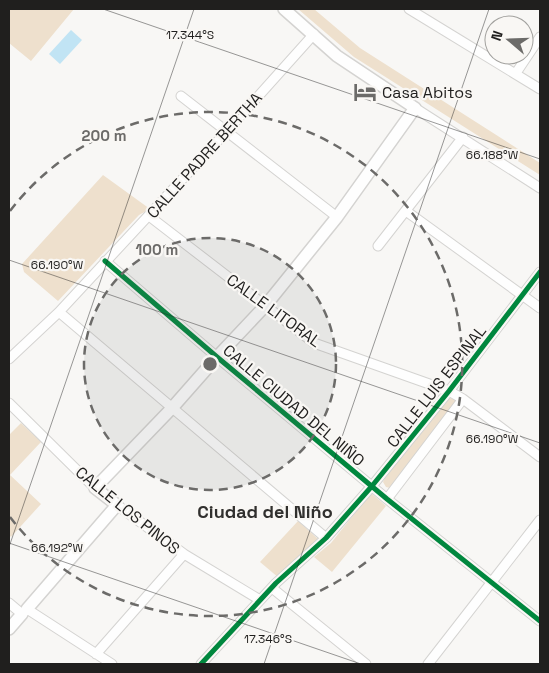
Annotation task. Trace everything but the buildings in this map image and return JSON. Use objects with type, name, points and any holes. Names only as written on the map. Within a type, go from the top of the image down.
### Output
[{"type":"street","points":[[284,9],[337,56],[540,188]]},
{"type":"street","points":[[410,9],[422,12],[540,89]]},
{"type":"street","name":"CALLE PADRE BERTHA","points":[[9,359],[59,312],[227,132],[314,34]]},
{"type":"street","points":[[516,74],[540,37]]},
{"type":"street","points":[[181,96],[337,217]]},
{"type":"street","points":[[95,488],[172,408],[266,305],[337,217],[416,108]]},
{"type":"street","points":[[378,246],[463,137]]},
{"type":"street","points":[[406,211],[540,308]]},
{"type":"street","name":"CALLE LITORAL","points":[[149,216],[314,343],[449,391],[463,399],[540,457]]},
{"type":"street","name":"CALLE CIUDAD DEL NIÑO","points":[[105,261],[387,499],[540,621]]},
{"type":"street","name":"CALLE LUIS ESPINAL","points":[[201,664],[260,600],[326,538],[372,486],[449,391],[540,272]]},
{"type":"street","points":[[59,312],[326,538]]},
{"type":"street","name":"CALLE LUIS ESPINAL","points":[[387,499],[463,399]]},
{"type":"street","name":"CALLE LOS PINOS","points":[[9,403],[95,488],[184,554],[260,600]]},
{"type":"street","points":[[9,629],[117,505]]},
{"type":"street","points":[[428,664],[540,520]]},
{"type":"street","points":[[96,654],[184,554]]},
{"type":"street","points":[[272,588],[366,664]]},
{"type":"street","points":[[9,603],[112,664]]},
{"type":"shaded area","points":[[9,9],[74,9],[31,61],[9,43]]},
{"type":"shaded area","points":[[298,9],[314,9],[360,48],[540,163],[540,175],[354,57]]},
{"type":"shaded area","points":[[103,175],[150,209],[139,215],[58,301],[24,272],[22,264]]},
{"type":"shaded area","points":[[450,398],[456,402],[390,488],[386,487],[383,482],[385,478]]},
{"type":"shaded area","points":[[21,423],[41,442],[10,475],[41,504],[11,537],[9,535],[9,435]]},
{"type":"shaded area","points":[[371,493],[386,506],[332,572],[314,557],[331,543]]},
{"type":"shaded area","points":[[298,521],[318,539],[279,578],[260,562]]},
{"type":"water","points":[[71,30],[82,40],[60,64],[49,54]]},
{"type":"cycle path","points":[[105,261],[387,499],[540,621]]},
{"type":"cycle path","points":[[201,664],[276,583],[326,538],[372,486],[449,391],[540,272]]},
{"type":"place","name":"Casa Abitos","points":[[365,92]]},
{"type":"district","name":"Ciudad del Niño","points":[[265,512]]}]
